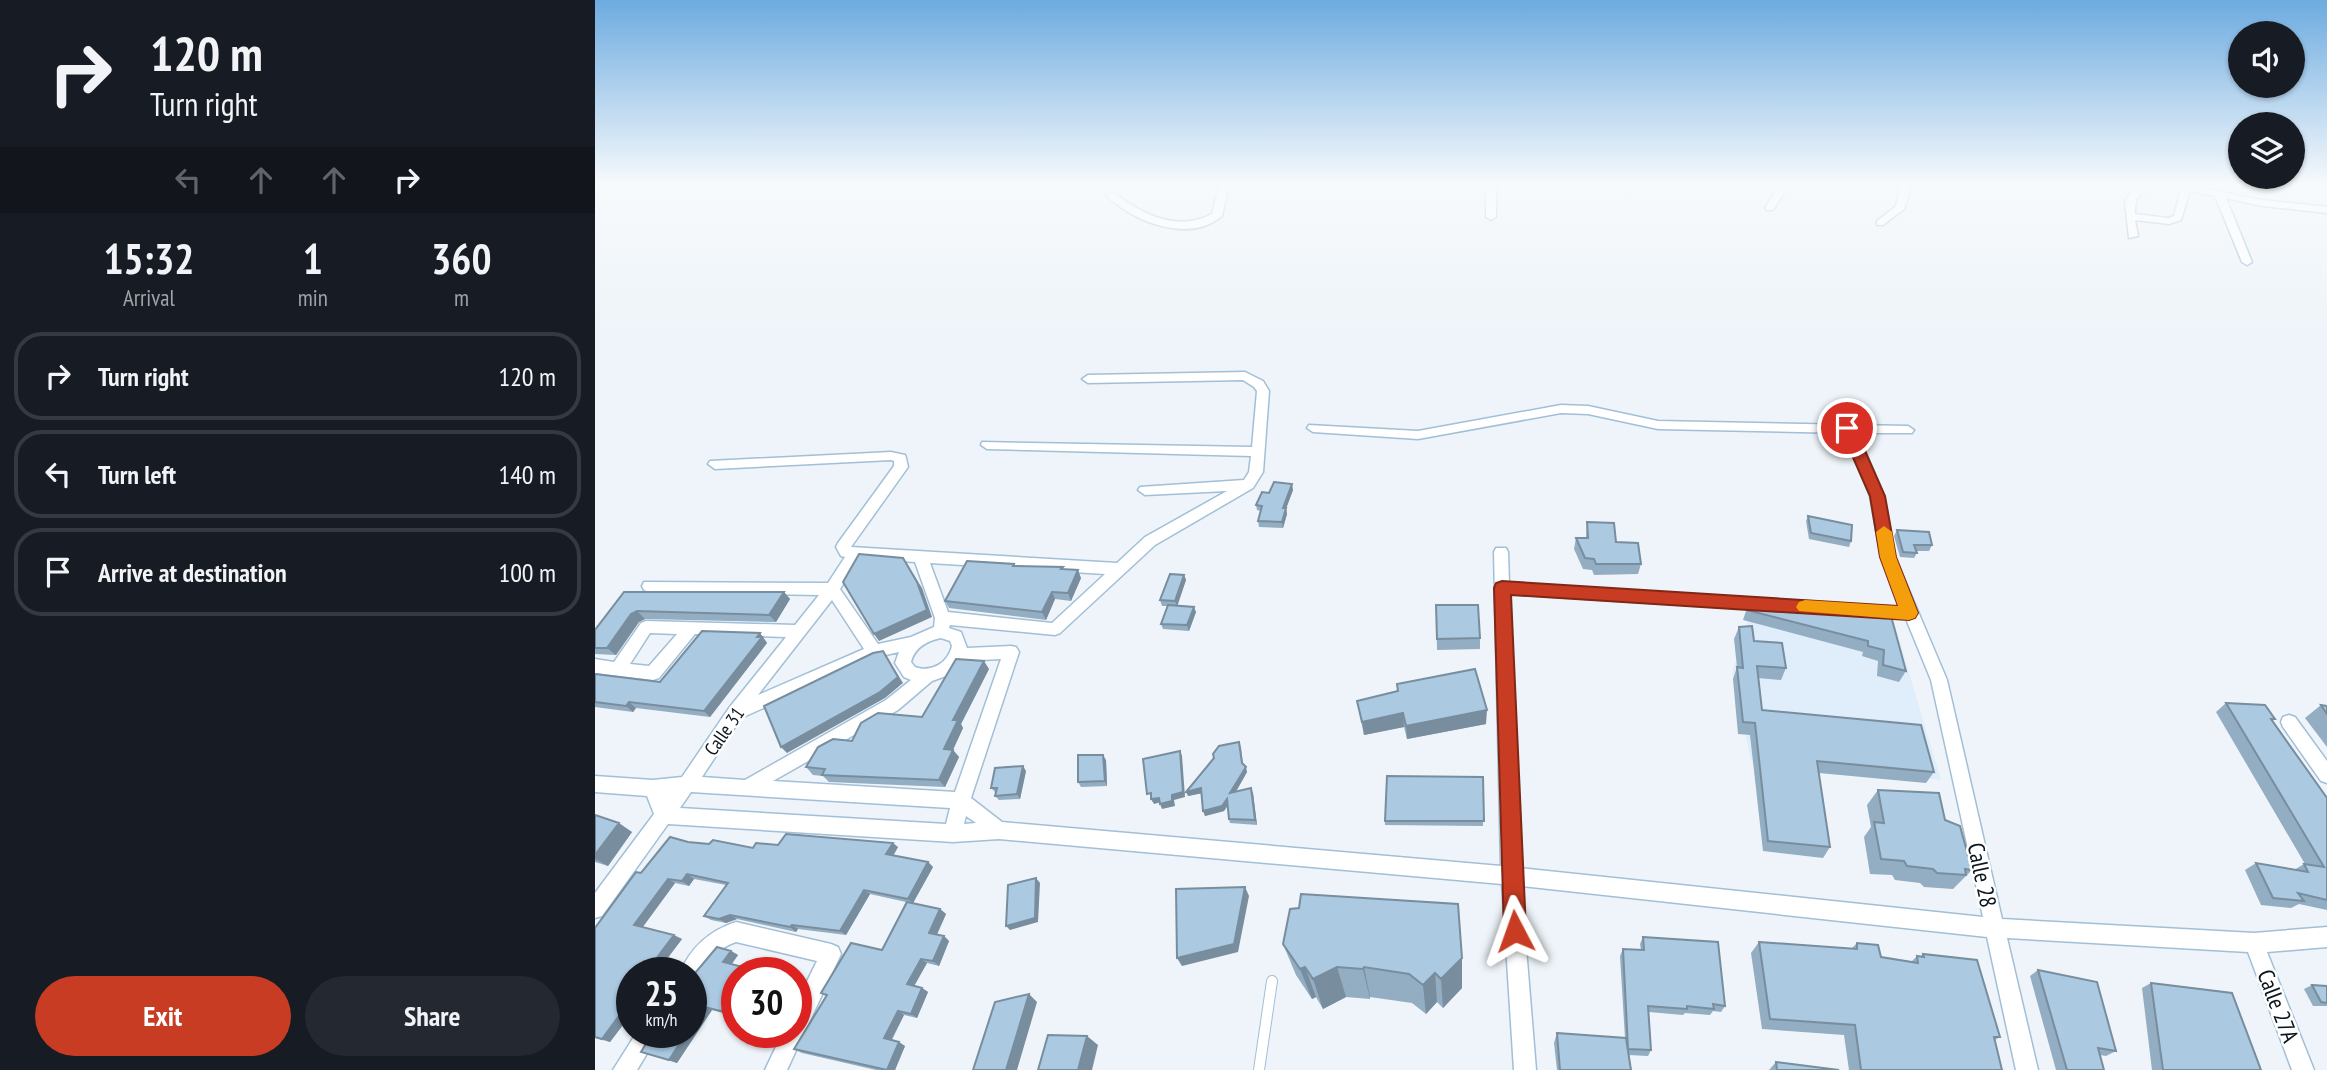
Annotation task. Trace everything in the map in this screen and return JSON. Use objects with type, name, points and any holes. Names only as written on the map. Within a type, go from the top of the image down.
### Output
[{"type":"street","points":[[2236,235],[2247,262]]},
{"type":"street","points":[[927,676],[910,674],[903,663],[908,648],[942,625],[1055,629],[1150,541],[1248,485],[1256,472],[1263,391],[1259,384],[1245,376],[1088,379]]},
{"type":"street","points":[[1313,428],[1418,435],[1560,409],[1588,410],[1658,425],[1908,430]]},
{"type":"street","name":"Calle 28","points":[[1847,428],[1878,496],[1888,557],[1939,680],[2027,1070]]},
{"type":"street","points":[[986,445],[1259,452]]},
{"type":"street","points":[[715,464],[891,456],[900,458],[901,467],[843,550],[855,554],[921,559],[1120,569]]},
{"type":"street","points":[[1145,490],[1248,485]]},
{"type":"street","points":[[1501,552],[1511,876],[1525,1070]]},
{"type":"street","name":"Calle 31","points":[[595,909],[687,784],[735,713],[832,589],[855,554]]},
{"type":"street","points":[[743,789],[892,705],[927,676],[945,668],[958,655],[960,648],[956,636],[942,625],[921,559]]},
{"type":"street","points":[[649,586],[832,589],[874,651]]},
{"type":"street","points":[[1502,588],[1909,613]]},
{"type":"street","points":[[619,668],[646,627],[799,631]]},
{"type":"street","points":[[595,666],[653,673],[691,629]]},
{"type":"street","points":[[735,713],[874,651],[915,642]]},
{"type":"street","points":[[953,833],[1011,652],[958,655]]},
{"type":"street","points":[[2289,722],[2327,775]]},
{"type":"street","points":[[595,784],[653,788],[687,784],[961,802],[999,830]]},
{"type":"street","points":[[653,788],[663,815],[953,833],[999,830],[1511,876],[1994,928],[2253,943],[2327,937]]},
{"type":"street","points":[[701,957],[710,943],[723,935],[736,932],[831,954],[812,994]]},
{"type":"street","name":"Calle 27A","points":[[2253,943],[2303,1070]]},
{"type":"street","points":[[624,1070],[639,1048]]},
{"type":"street","points":[[776,1070],[786,1048]]},
{"type":"lane","points":[[1259,1070],[1272,981]]},
{"type":"shaded area","points":[[1749,617],[1895,626],[1941,780],[1751,761],[1732,673]]},
{"type":"building","points":[[1274,482],[1292,484],[1283,508],[1286,508],[1282,522],[1258,521],[1262,506],[1256,505],[1262,492],[1269,493]]},
{"type":"building","points":[[1808,516],[1852,525],[1851,541],[1811,533]]},
{"type":"building","points":[[1587,522],[1614,523],[1616,542],[1638,543],[1641,564],[1596,564],[1594,559],[1585,558],[1576,538],[1588,538]]},
{"type":"building","points":[[1897,530],[1929,532],[1932,545],[1914,545],[1917,553],[1903,552]]},
{"type":"building","points":[[859,554],[903,558],[917,582],[927,610],[874,634],[843,582]]},
{"type":"building","points":[[967,561],[1078,570],[1068,593],[1052,592],[1042,612],[945,601]]},
{"type":"building","points":[[1170,574],[1184,575],[1175,601],[1160,600]]},
{"type":"building","points":[[624,592],[784,592],[769,615],[637,611],[631,614],[607,648],[595,648],[595,630]]},
{"type":"building","points":[[1168,605],[1194,607],[1187,625],[1161,624]]},
{"type":"building","points":[[1436,605],[1478,605],[1480,638],[1437,639]]},
{"type":"building","points":[[1748,605],[1822,607],[1823,613],[1891,616],[1906,671],[1883,665],[1884,650],[1868,646],[1868,641],[1747,610]]},
{"type":"building","points":[[1752,626],[1754,641],[1782,643],[1786,668],[1757,666],[1762,710],[1921,725],[1934,772],[1817,761],[1830,847],[1768,841],[1755,723],[1743,722],[1737,667],[1743,668],[1739,627]]},
{"type":"building","points":[[702,631],[760,633],[757,637],[762,637],[704,711],[629,702],[626,706],[595,702],[595,674],[660,682]]},
{"type":"building","points":[[883,651],[898,677],[880,692],[781,747],[764,706],[873,653]]},
{"type":"building","points":[[956,659],[984,661],[953,720],[958,720],[944,749],[953,750],[939,780],[822,775],[825,769],[806,767],[818,747],[833,739],[852,741],[861,723],[878,713],[922,717]]},
{"type":"building","points":[[1475,669],[1487,710],[1406,726],[1403,713],[1362,722],[1357,701],[1398,691],[1397,684]]},
{"type":"building","points":[[2226,703],[2265,705],[2275,719],[2271,719],[2327,798],[2327,900],[2298,893],[2304,901],[2273,898],[2256,863],[2308,872],[2304,864],[2324,867]]},
{"type":"building","points":[[1239,742],[1242,763],[1246,767],[1230,793],[1251,788],[1255,820],[1229,819],[1227,799],[1222,806],[1203,811],[1201,788],[1186,792],[1214,758],[1213,754],[1219,746]]},
{"type":"building","points":[[1180,751],[1183,792],[1172,795],[1172,801],[1160,804],[1159,798],[1151,799],[1151,793],[1147,794],[1143,759]]},
{"type":"building","points":[[1078,755],[1103,755],[1105,781],[1078,782]]},
{"type":"building","points":[[1023,766],[1017,794],[995,796],[997,788],[991,788],[995,768]]},
{"type":"building","points":[[1387,776],[1483,777],[1484,821],[1385,821]]},
{"type":"building","points":[[1878,790],[1939,793],[1945,820],[1960,826],[1972,870],[1965,869],[1966,875],[1937,873],[1933,869],[1907,866],[1904,861],[1881,859],[1874,822],[1884,823]]},
{"type":"building","points":[[595,815],[619,823],[595,855]]},
{"type":"building","points":[[786,834],[893,843],[886,854],[928,862],[908,899],[864,890],[840,931],[792,925],[790,927],[730,915],[719,919],[704,916],[728,883],[687,874],[682,881],[668,879],[634,925],[674,935],[658,957],[616,957],[616,1020],[602,1039],[595,1037],[595,928],[636,872],[641,873],[670,837],[709,844],[713,840],[753,848],[756,843],[778,845]]},
{"type":"building","points":[[1036,878],[1035,918],[1006,926],[1008,885]]},
{"type":"building","points":[[1245,887],[1234,944],[1177,958],[1176,889]]},
{"type":"building","points":[[1301,894],[1458,904],[1462,958],[1441,979],[1435,973],[1423,985],[1409,974],[1364,967],[1337,967],[1313,979],[1305,967],[1300,969],[1283,944],[1290,909],[1299,908]]},
{"type":"building","points":[[907,902],[940,909],[929,933],[944,936],[933,961],[921,959],[907,984],[922,988],[911,1014],[898,1011],[884,1038],[899,1042],[887,1070],[794,1049],[812,1048],[812,1020],[827,995],[821,993],[851,943],[882,950]]},
{"type":"building","points":[[1643,937],[1718,942],[1725,1006],[1713,1004],[1714,1009],[1687,1006],[1687,1009],[1648,1006],[1651,1050],[1628,1049],[1623,949],[1644,950]]},
{"type":"building","points":[[1759,942],[1857,949],[1857,943],[1878,945],[1881,957],[1918,963],[1917,956],[1924,957],[1923,954],[1977,960],[2000,1037],[1994,1037],[2002,1070],[1861,1070],[1855,1025],[1770,1019]]},
{"type":"building","points":[[717,947],[731,951],[727,957],[721,957],[721,1011],[707,1008],[707,959]]},
{"type":"building","points":[[2038,970],[2097,982],[2116,1051],[2098,1048],[2104,1070],[2067,1070]]},
{"type":"building","points":[[2151,983],[2232,993],[2261,1070],[2163,1070]]},
{"type":"building","points":[[2312,985],[2327,986],[2327,1003],[2321,1002]]},
{"type":"building","points":[[1029,994],[1006,1070],[973,1070],[995,1002]]},
{"type":"building","points":[[1557,1033],[1626,1038],[1631,1070],[1560,1070]]},
{"type":"building","points":[[1048,1035],[1087,1036],[1078,1070],[1038,1070]]},
{"type":"building","points":[[643,1048],[677,1048],[669,1060],[641,1052]]},
{"type":"building","points":[[1776,1062],[1839,1070],[1777,1070]]},
{"type":"slow traffic","points":[[1805,607],[1909,613],[1888,557],[1884,532]]},
{"type":"route","points":[[1515,931],[1502,588],[1909,613],[1888,557],[1878,496],[1847,428]]}]
